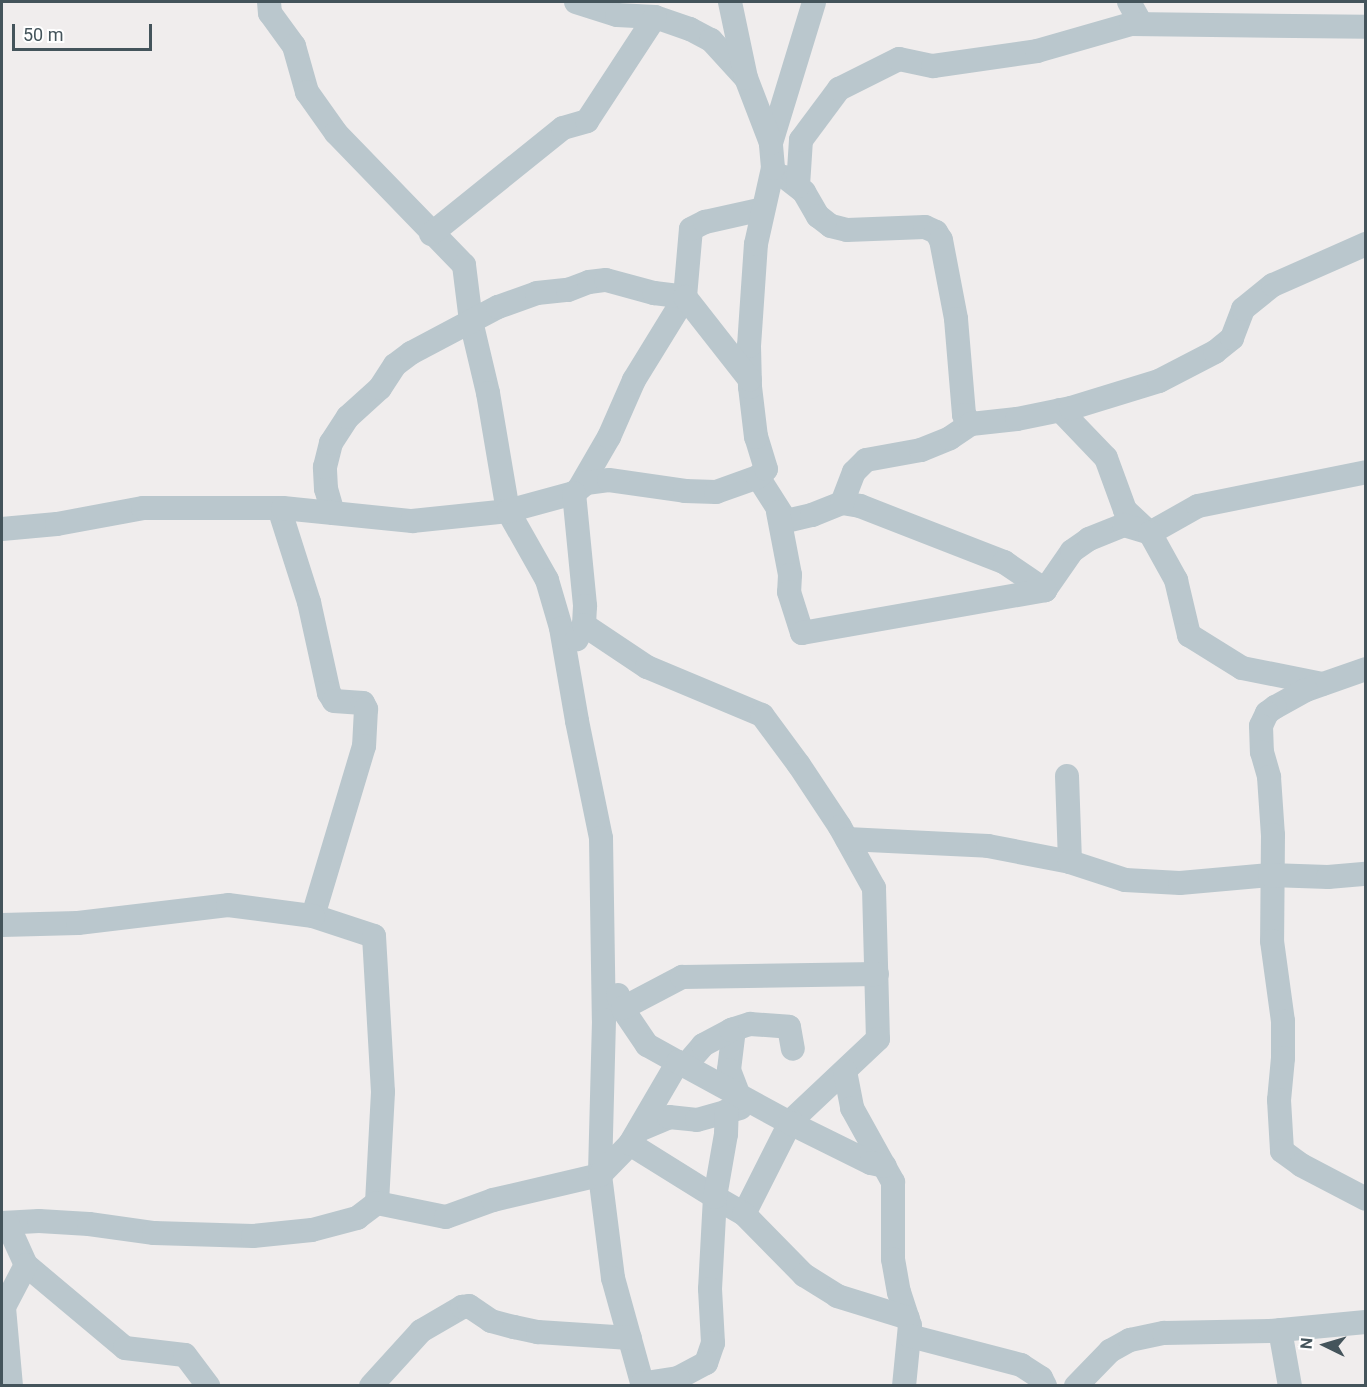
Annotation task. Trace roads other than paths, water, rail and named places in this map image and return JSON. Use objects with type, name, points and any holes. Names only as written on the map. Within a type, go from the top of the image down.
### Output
[{"type":"street","points":[[269,2],[270,13],[294,46],[307,92],[330,125],[464,265],[471,321],[488,393],[508,511],[547,580],[568,659],[577,722],[601,838],[603,1129],[600,1175],[613,1278],[643,1385],[678,1378],[706,1363],[713,1343],[710,1289],[715,1197],[726,1134],[740,1104],[729,1070],[734,1029]]},
{"type":"street","points":[[576,2],[617,15],[655,17],[690,30],[711,40],[746,78]]},
{"type":"street","points":[[2,529],[57,524],[143,508],[279,507],[412,521],[508,511],[577,490],[593,481],[609,480],[685,491],[716,492],[758,477],[766,469],[756,437],[750,380],[750,290],[763,209],[773,168],[771,142],[746,78],[729,2]]},
{"type":"street","points":[[771,142],[814,2]]},
{"type":"street","points":[[1129,2],[1141,24]]},
{"type":"street","points":[[432,234],[563,128],[587,121],[655,17]]},
{"type":"street","points":[[798,186],[801,140],[839,89],[899,59],[933,66],[1037,51],[1131,24],[1365,27]]},
{"type":"street","points":[[773,168],[798,186],[818,216],[831,226],[847,230],[925,227],[936,232],[941,240],[956,319],[964,415],[971,424]]},
{"type":"street","points":[[568,659],[584,625],[577,490],[609,437],[634,380],[685,297],[691,229],[705,222],[763,209]]},
{"type":"street","points":[[843,503],[854,472],[866,460],[921,450],[950,438],[971,424],[1060,411],[1159,381],[1215,352],[1232,339],[1243,309],[1250,301],[1273,285],[1365,243]]},
{"type":"street","points":[[333,513],[326,489],[325,467],[331,443],[348,417],[380,388],[395,364],[471,321],[537,293],[568,290],[606,280],[654,293],[685,297],[750,380]]},
{"type":"street","points":[[1060,411],[1106,458],[1125,510],[1150,533],[1176,580],[1189,635],[1242,668],[1322,684]]},
{"type":"street","points":[[778,512],[790,575],[789,592],[802,633],[1045,590],[1072,551],[1089,539],[1124,525],[1150,533],[1198,506],[1365,472]]},
{"type":"street","points":[[758,477],[778,512],[786,521],[812,515],[843,503],[860,506],[1004,562],[1045,590]]},
{"type":"street","points":[[279,507],[309,602],[329,693],[334,701],[363,703],[366,710],[364,746],[313,916]]},
{"type":"street","points":[[584,625],[647,667],[762,715],[799,765],[847,839],[874,888],[879,1039],[790,1124],[744,1214]]},
{"type":"street","points":[[1365,669],[1305,690],[1267,713],[1261,726],[1262,752],[1269,777],[1273,835],[1270,875],[1272,941],[1283,1021],[1284,1058],[1279,1100],[1282,1151],[1301,1165],[1365,1199]]},
{"type":"street","points":[[1067,776],[1070,862]]},
{"type":"street","points":[[847,839],[988,846],[1070,862],[1125,880],[1180,883],[1270,875],[1328,877],[1365,874]]},
{"type":"street","points":[[2,925],[78,923],[228,905],[313,916],[374,936],[383,1092],[377,1203]]},
{"type":"street","points":[[603,949],[623,1008],[647,1045],[681,1064],[740,1104],[790,1124],[871,1163],[885,1166]]},
{"type":"street","points":[[623,1008],[682,977],[877,974]]},
{"type":"street","points":[[208,1386],[185,1355],[125,1348],[27,1265],[4,1223],[39,1221],[89,1224],[154,1233],[253,1236],[312,1230],[357,1218],[377,1203],[446,1217],[493,1200],[600,1175],[635,1137],[681,1064],[703,1045],[734,1029],[750,1024],[789,1028],[794,1049]]},
{"type":"street","points":[[845,1071],[852,1108],[885,1166],[894,1189],[893,1259],[909,1327],[904,1386]]},
{"type":"street","points":[[635,1137],[669,1117],[697,1120],[740,1104]]},
{"type":"street","points":[[635,1137],[715,1197],[744,1214],[804,1275],[837,1296],[909,1327],[1021,1365],[1041,1378],[1045,1386]]},
{"type":"street","points":[[11,1386],[4,1307],[27,1265]]},
{"type":"street","points":[[374,1384],[421,1330],[462,1307],[468,1306],[491,1320],[530,1330],[630,1338]]},
{"type":"street","points":[[1076,1386],[1110,1351],[1130,1340],[1164,1333],[1280,1330],[1365,1322]]},
{"type":"street","points":[[1280,1330],[1290,1386]]}]
